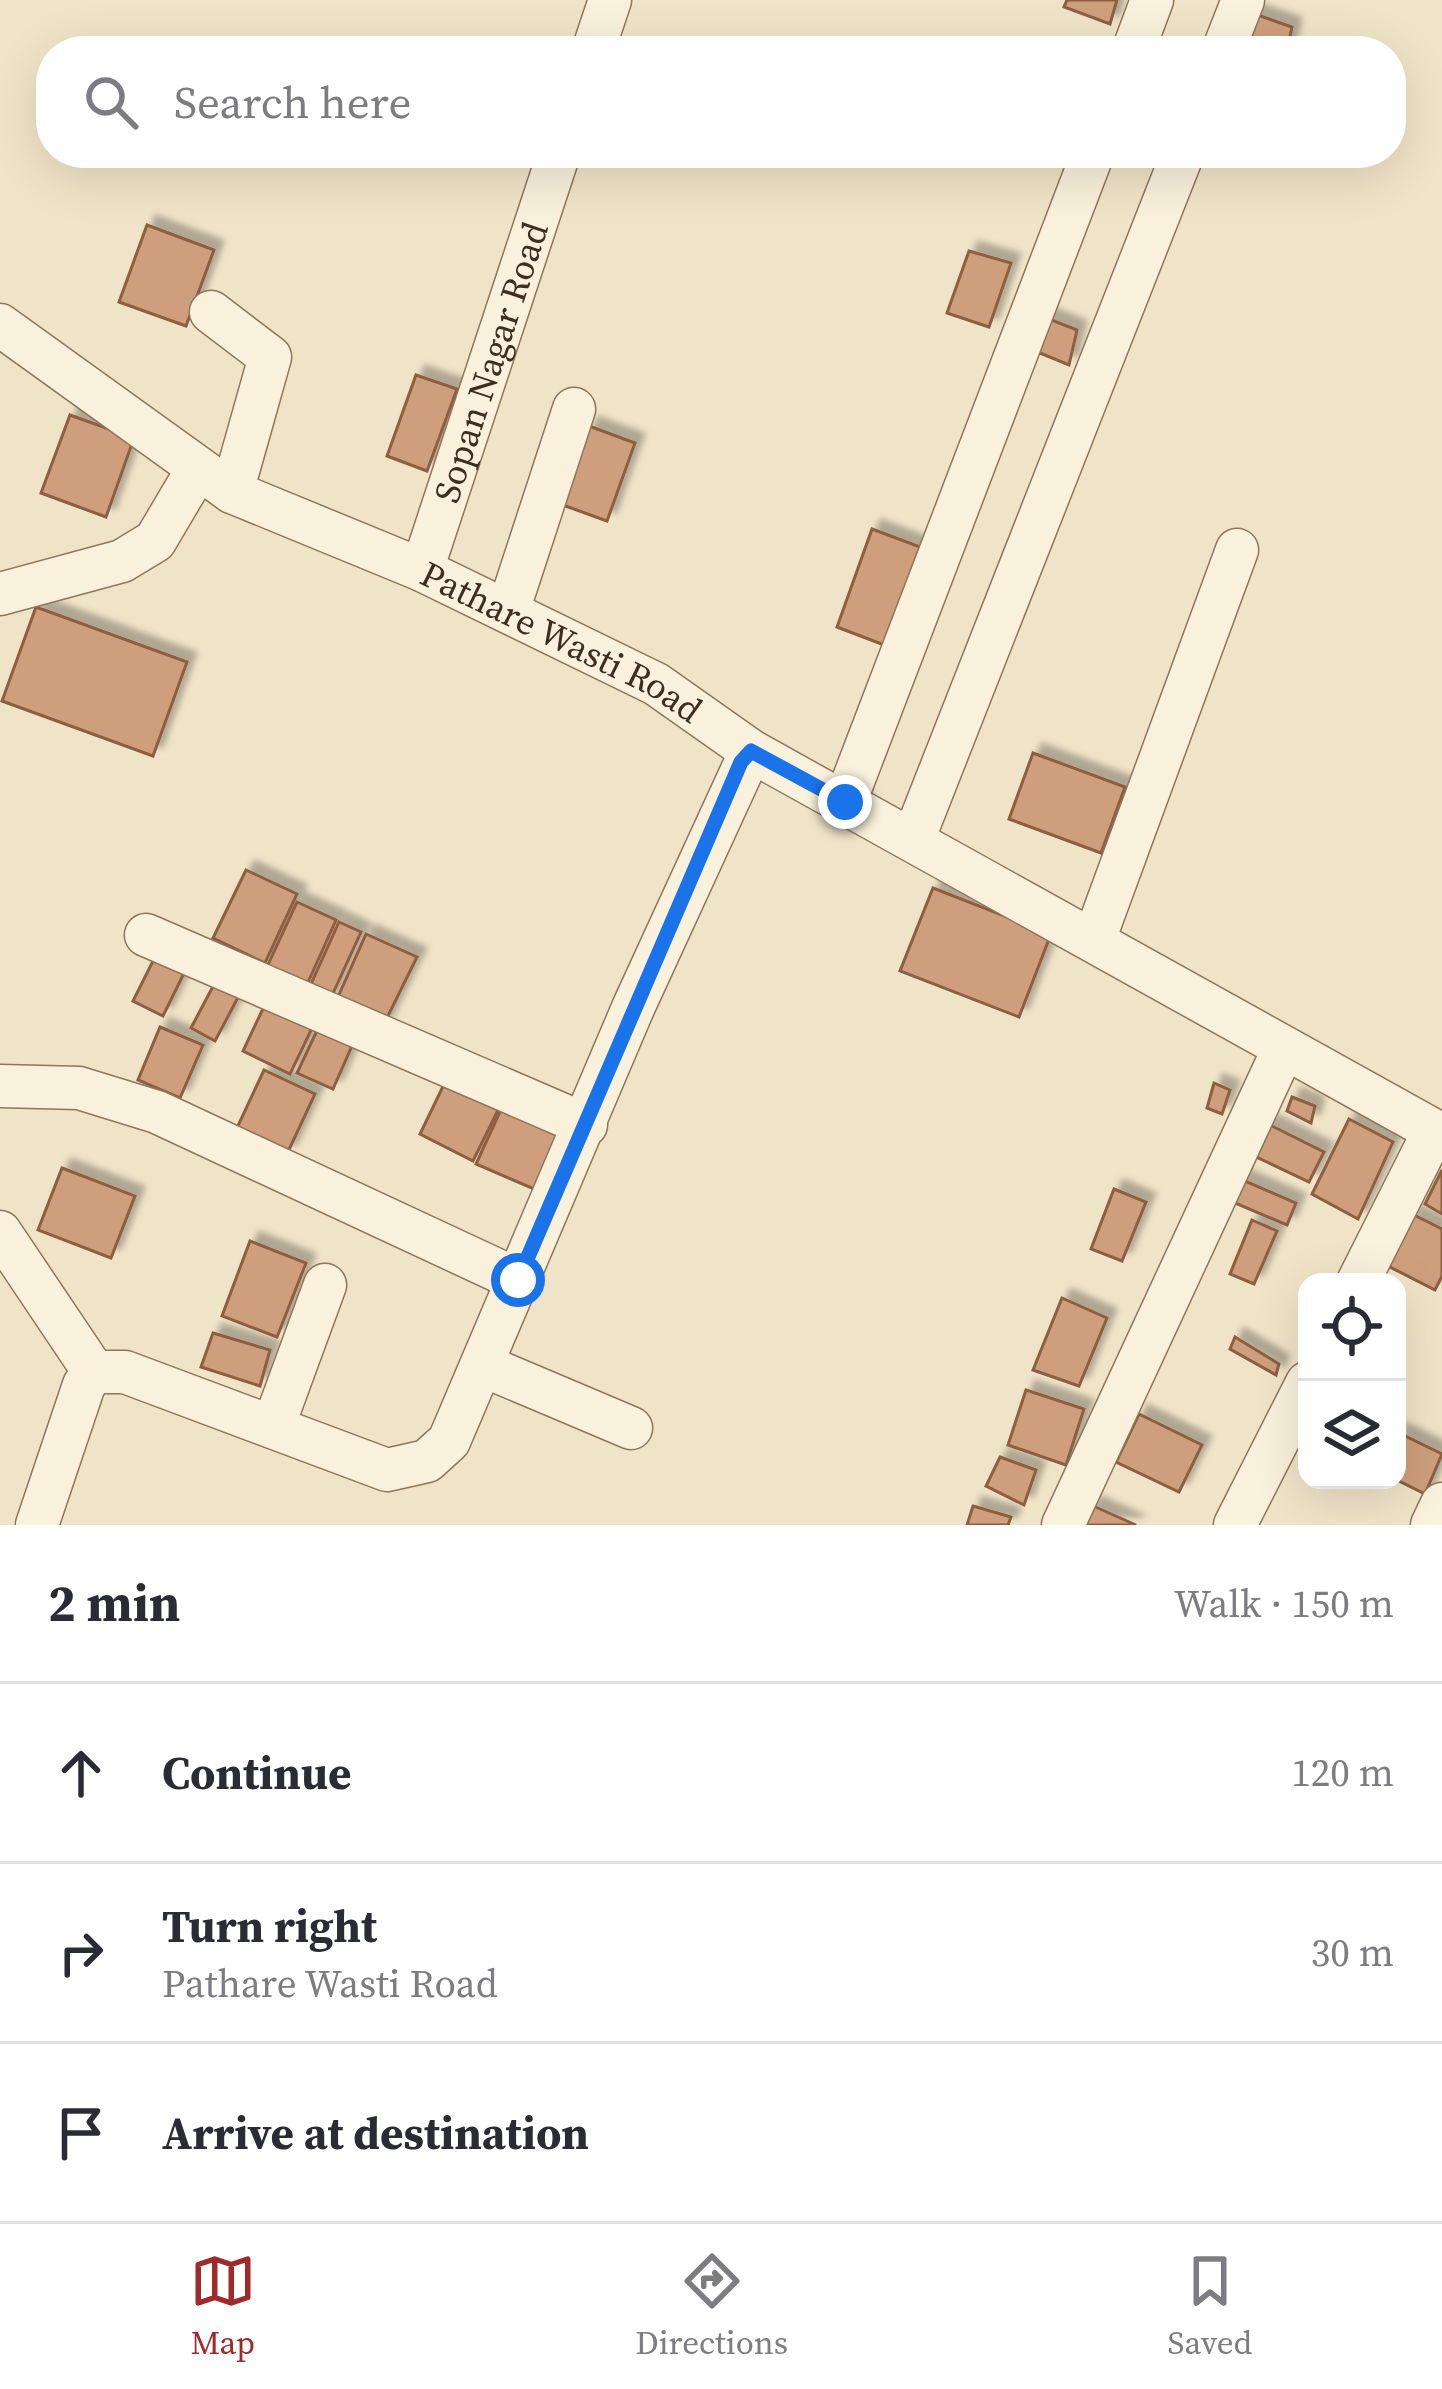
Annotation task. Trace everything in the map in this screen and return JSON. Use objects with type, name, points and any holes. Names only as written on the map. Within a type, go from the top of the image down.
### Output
[{"type":"street","points":[[598,36],[610,0]]},
{"type":"street","points":[[1138,36],[1152,0]]},
{"type":"street","points":[[1228,36],[1243,0]]},
{"type":"street","name":"Sopan Nagar Road","points":[[422,570],[554,168]]},
{"type":"street","points":[[845,802],[1088,168]]},
{"type":"street","points":[[914,841],[1177,168]]},
{"type":"street","points":[[0,594],[122,561],[155,541],[214,481],[269,357],[211,313]]},
{"type":"street","name":"Pathare Wasti Road","points":[[0,325],[214,481],[422,570],[433,580],[656,683],[751,751],[1438,1133]]},
{"type":"street","points":[[508,611],[574,409]]},
{"type":"street","points":[[1094,940],[1238,550]]},
{"type":"street","points":[[94,1372],[125,1372],[387,1470],[428,1461],[449,1441],[732,782],[751,751]]},
{"type":"street","points":[[146,934],[586,1126]]},
{"type":"street","points":[[1063,1525],[1285,1048]]},
{"type":"street","points":[[0,1086],[79,1088],[158,1112],[518,1280]]},
{"type":"street","points":[[1363,1273],[1438,1133]]},
{"type":"street","points":[[0,1232],[94,1372]]},
{"type":"street","points":[[273,1427],[325,1285]]},
{"type":"street","points":[[482,1365],[631,1428]]},
{"type":"street","points":[[37,1525],[84,1385],[94,1372]]},
{"type":"street","points":[[1235,1525],[1298,1401]]},
{"type":"street","points":[[1432,1525],[1442,1504]]},
{"type":"building","points":[[1067,0],[1117,0],[1110,24],[1064,7]]},
{"type":"building","points":[[1252,13],[1292,27],[1290,36],[1246,36]]},
{"type":"building","points":[[147,225],[214,250],[186,326],[119,302]]},
{"type":"building","points":[[969,251],[1011,263],[989,327],[947,313]]},
{"type":"building","points":[[1044,317],[1077,330],[1069,365],[1035,351]]},
{"type":"building","points":[[416,375],[457,389],[427,471],[387,456]]},
{"type":"building","points":[[70,415],[134,438],[106,517],[41,493]]},
{"type":"building","points":[[589,426],[635,443],[607,521],[560,504]]},
{"type":"building","points":[[872,529],[920,547],[884,645],[837,627]]},
{"type":"building","points":[[36,607],[187,662],[153,756],[2,701]]},
{"type":"building","points":[[1033,753],[1125,787],[1101,853],[1009,819]]},
{"type":"building","points":[[246,870],[297,894],[265,963],[213,938]]},
{"type":"building","points":[[933,888],[1051,934],[1019,1017],[900,971]]},
{"type":"building","points":[[297,902],[336,920],[305,989],[265,971]]},
{"type":"building","points":[[339,922],[361,932],[329,1002],[307,993]]},
{"type":"building","points":[[366,934],[417,957],[383,1026],[334,1006]]},
{"type":"building","points":[[160,947],[190,961],[163,1016],[133,1001]]},
{"type":"building","points":[[219,975],[243,988],[215,1041],[191,1028]]},
{"type":"building","points":[[268,998],[316,1020],[290,1074],[243,1051]]},
{"type":"building","points":[[320,1024],[355,1039],[333,1089],[297,1073]]},
{"type":"building","points":[[160,1027],[203,1045],[180,1098],[138,1080]]},
{"type":"building","points":[[264,1070],[315,1094],[287,1154],[236,1130]]},
{"type":"building","points":[[448,1076],[502,1102],[473,1161],[420,1134]]},
{"type":"building","points":[[1214,1083],[1230,1090],[1222,1114],[1207,1108]]},
{"type":"building","points":[[1292,1097],[1315,1106],[1311,1123],[1287,1111]]},
{"type":"building","points":[[504,1103],[575,1135],[548,1195],[476,1164]]},
{"type":"building","points":[[1349,1119],[1393,1142],[1358,1219],[1312,1194]]},
{"type":"building","points":[[1266,1123],[1324,1152],[1309,1182],[1250,1154]]},
{"type":"building","points":[[62,1168],[135,1196],[111,1258],[38,1230]]},
{"type":"building","points":[[1442,1170],[1442,1214],[1425,1204]]},
{"type":"building","points":[[1238,1178],[1296,1203],[1287,1225],[1228,1200]]},
{"type":"building","points":[[1114,1189],[1146,1202],[1122,1261],[1091,1249]]},
{"type":"building","points":[[1412,1214],[1442,1229],[1442,1276],[1435,1290],[1386,1265]]},
{"type":"building","points":[[1252,1220],[1277,1231],[1254,1284],[1230,1274]]},
{"type":"building","points":[[250,1241],[306,1263],[277,1337],[222,1316]]},
{"type":"building","points":[[1062,1298],[1107,1318],[1079,1386],[1033,1370]]},
{"type":"building","points":[[213,1333],[270,1350],[260,1386],[201,1367]]},
{"type":"building","points":[[1235,1337],[1279,1364],[1276,1375],[1230,1349]]},
{"type":"building","points":[[1026,1390],[1084,1409],[1066,1465],[1008,1445]]},
{"type":"building","points":[[1139,1414],[1202,1445],[1179,1492],[1116,1462]]},
{"type":"building","points":[[1406,1436],[1442,1454],[1425,1494],[1406,1484]]},
{"type":"building","points":[[1000,1457],[1036,1470],[1024,1505],[986,1486]]},
{"type":"building","points":[[1091,1505],[1136,1525],[1082,1525]]},
{"type":"building","points":[[973,1506],[1011,1517],[1008,1525],[967,1525]]},
{"type":"route","points":[[518,1280],[741,762],[751,751],[772,758],[845,802]]}]
